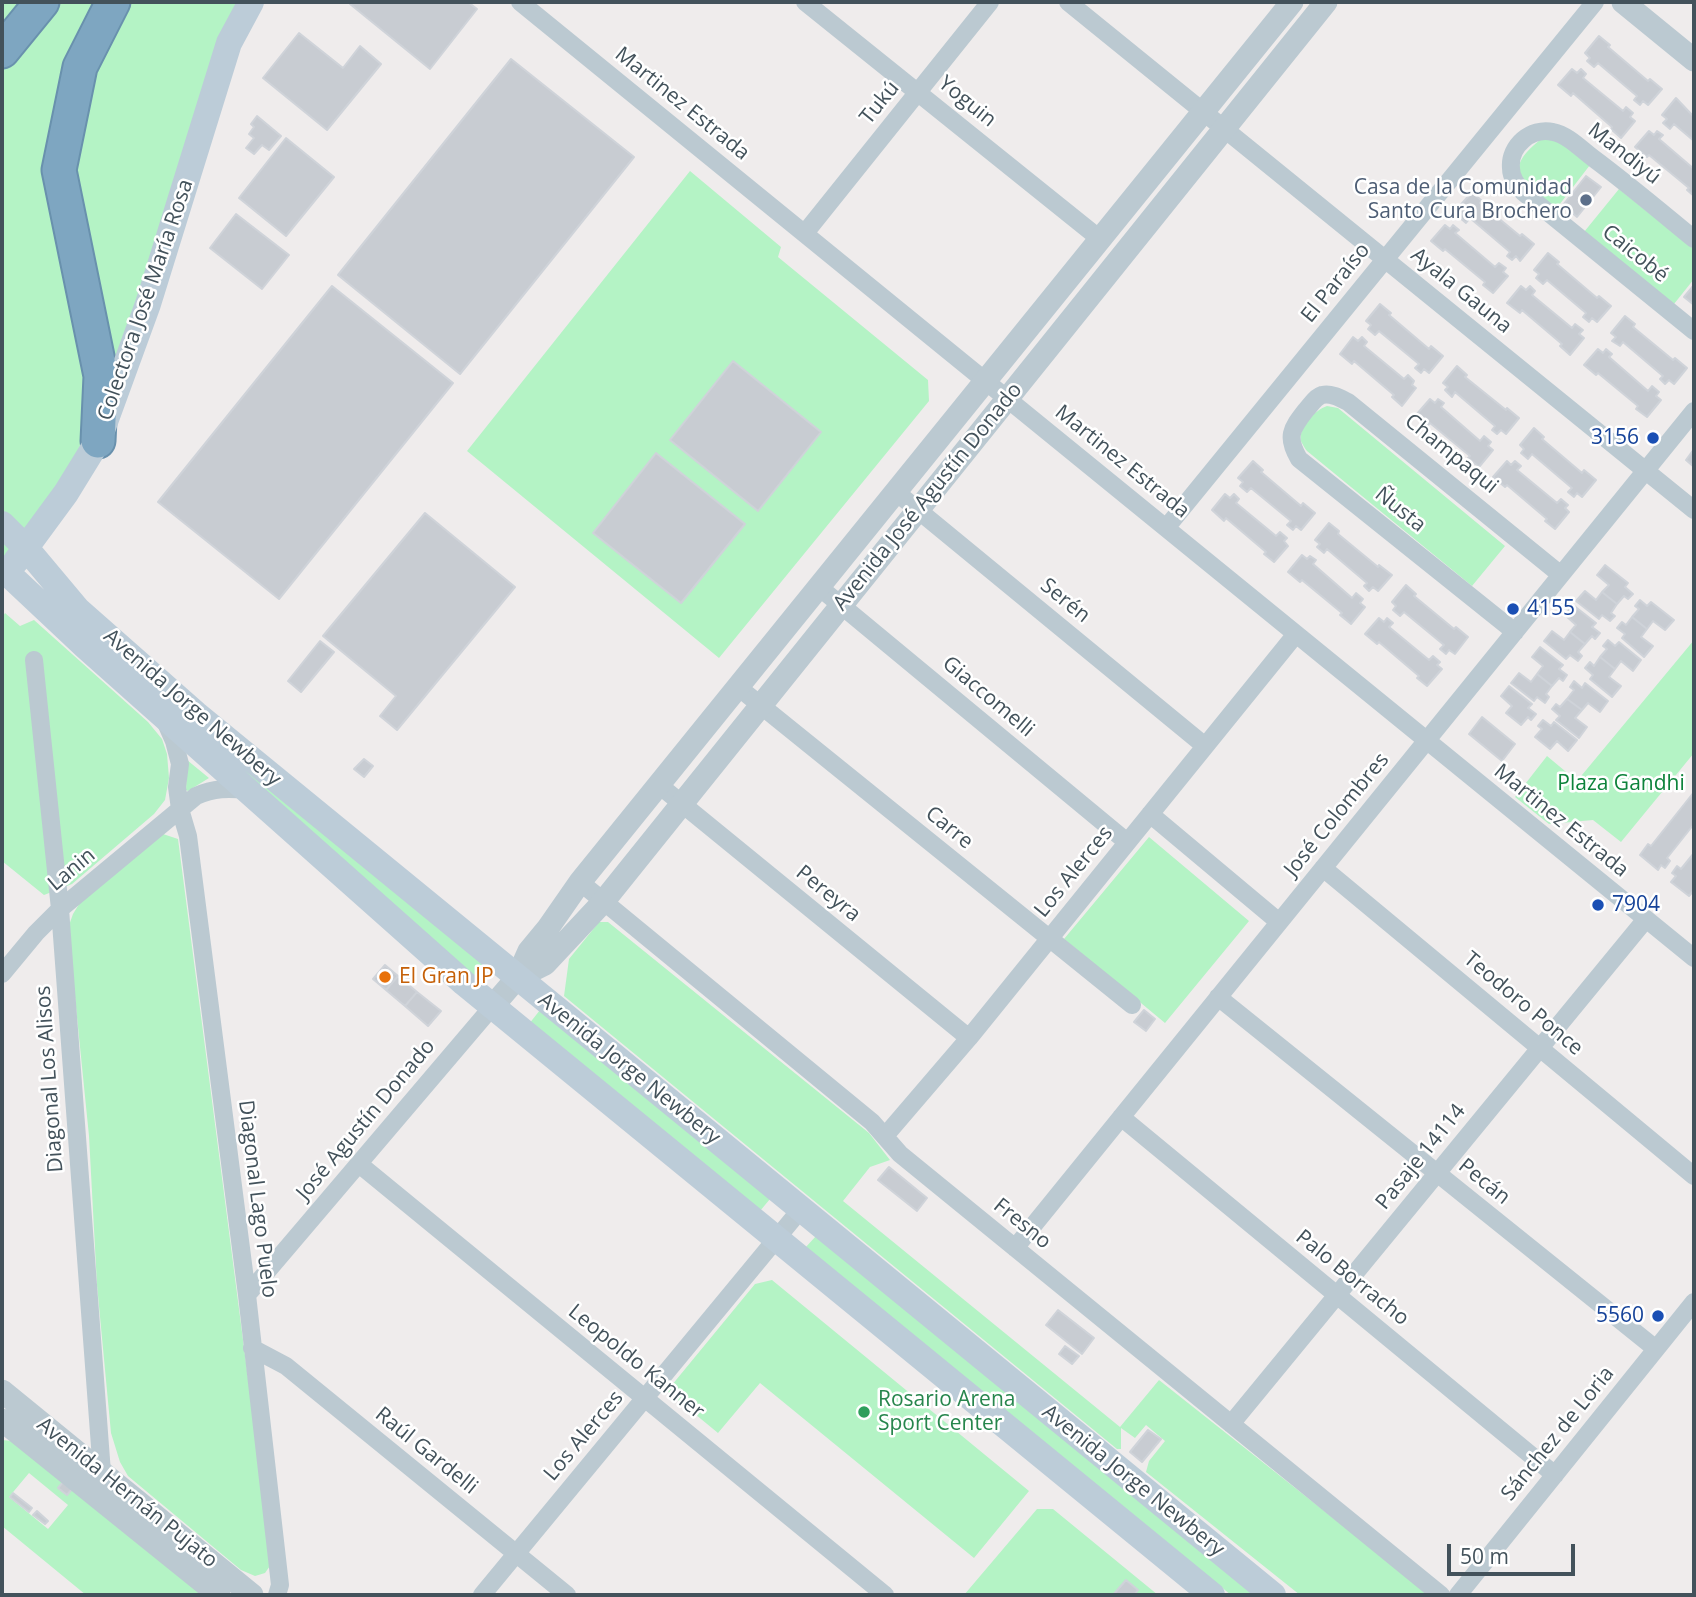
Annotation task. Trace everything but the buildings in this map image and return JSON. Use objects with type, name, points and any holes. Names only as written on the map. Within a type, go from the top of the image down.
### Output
[{"type":"highway","points":[[2,51],[42,2]]},
{"type":"highway","points":[[98,441],[101,376],[60,170],[80,67],[113,2]]},
{"type":"main road","name":"Colectora José María Rosa","points":[[4,573],[66,493],[98,441],[148,303],[229,43],[251,2]]},
{"type":"main road","name":"Avenida Jorge Newbery","points":[[2,524],[78,610],[156,680],[1273,1595]]},
{"type":"main road","name":"Avenida Jorge Newbery","points":[[4,573],[492,1007],[1212,1595]]},
{"type":"street","name":"Martinez Estrada","points":[[520,2],[1694,958]]},
{"type":"street","name":"Yoguin","points":[[805,2],[1100,239]]},
{"type":"street","name":"Tukú","points":[[805,233],[990,2]]},
{"type":"street","name":"Ayala Gauna","points":[[1069,2],[1694,510]]},
{"type":"street","name":"Avenida José Agustín Donado","points":[[492,1007],[517,978],[529,951],[580,882],[1290,2]]},
{"type":"street","name":"Avenida José Agustín Donado","points":[[517,978],[545,964],[603,902],[1326,2]]},
{"type":"street","name":"El Paraíso","points":[[1166,528],[1595,2]]},
{"type":"street","points":[[1623,2],[1694,60]]},
{"type":"street","name":"Mandiyú","points":[[1518,144],[1529,135],[1541,131],[1555,132],[1567,138],[1694,239]]},
{"type":"street","name":"Caicobé","points":[[1518,144],[1512,155],[1511,169],[1514,182],[1523,192],[1694,331]]},
{"type":"street","name":"Champaqui","points":[[1306,410],[1316,398],[1324,395],[1335,395],[1348,402],[1561,575]]},
{"type":"street","name":"Ñusta","points":[[1306,410],[1293,427],[1291,437],[1293,449],[1299,459],[1515,632]]},
{"type":"street","name":"José Colombres","points":[[1015,1248],[1694,411]]},
{"type":"street","name":"Serén","points":[[896,492],[1205,746]]},
{"type":"street","name":"Giaccomelli","points":[[819,587],[1127,842]]},
{"type":"street","name":"Los Alerces","points":[[885,1136],[968,1038],[1296,634]]},
{"type":"street","name":"Diagonal Los Alisos","points":[[34,660],[60,909],[95,1481]]},
{"type":"street","name":"Carre","points":[[738,687],[1132,1005]]},
{"type":"street","name":"Diagonal Lago Puelo","points":[[162,715],[174,741],[180,764],[177,787],[188,836],[247,1295],[280,1585],[277,1595]]},
{"type":"street","name":"Pereyra","points":[[659,785],[968,1038]]},
{"type":"street","points":[[180,809],[196,796],[209,790],[248,790]]},
{"type":"street","name":"Lanin","points":[[2,974],[60,909],[180,809]]},
{"type":"street","points":[[1150,814],[1279,922]]},
{"type":"street","name":"Teodoro Ponce","points":[[1323,868],[1694,1175]]},
{"type":"street","name":"Fresno","points":[[580,882],[872,1122],[900,1154],[1441,1595]]},
{"type":"street","name":"Pasaje 14114","points":[[1231,1424],[1646,919]]},
{"type":"street","name":"Pecán","points":[[1218,997],[1656,1349]]},
{"type":"street","name":"José Agustín Donado","points":[[247,1295],[492,1007]]},
{"type":"street","name":"Palo Borracho","points":[[1121,1117],[1555,1475]]},
{"type":"street","name":"Leopoldo Kanner","points":[[359,1164],[885,1595]]},
{"type":"street","name":"Los Alerces","points":[[481,1595],[801,1209]]},
{"type":"street","name":"Sánchez de Loria","points":[[1458,1595],[1656,1349],[1691,1313]]},
{"type":"street","name":"Raúl Gardelli","points":[[252,1348],[286,1366],[567,1595]]},
{"type":"street","name":"Avenida Hernán Pujato","points":[[2,1391],[219,1595]]},
{"type":"street","name":"Avenida Hernán Pujato","points":[[2,1419],[95,1481],[252,1595]]},
{"type":"green space","points":[[2,2],[251,2],[98,441],[2,579]]},
{"type":"green space","points":[[1540,140],[1557,140],[1590,165],[1556,209],[1527,185],[1519,170],[1527,151]]},
{"type":"green space","points":[[690,171],[781,247],[778,257],[928,380],[929,401],[719,658],[467,451]]},
{"type":"green space","points":[[1619,189],[1694,249],[1694,279],[1674,304],[1584,232]]},
{"type":"green space","points":[[1327,406],[1338,408],[1505,546],[1472,586],[1306,450],[1301,441],[1302,430],[1313,415]]},
{"type":"green space","points":[[5,613],[20,626],[34,620],[148,722],[162,739],[167,754],[169,778],[165,800],[154,814],[72,884],[44,895],[2,861],[2,618]]},
{"type":"green space","name":"Plaza Gandhi","points":[[1694,640],[1694,753],[1621,842],[1593,820],[1549,824],[1515,797],[1547,756],[1577,781]]},
{"type":"green space","points":[[151,692],[482,963],[481,972],[475,976]]},
{"type":"green space","points":[[187,760],[209,778],[188,791],[186,790]]},
{"type":"green space","points":[[163,834],[178,839],[272,1563],[265,1573],[255,1576],[241,1570],[128,1476],[120,1462],[111,1433],[97,1285],[89,1136],[68,928],[81,901]]},
{"type":"green space","points":[[1149,837],[1249,921],[1165,1023],[1064,939]]},
{"type":"green space","points":[[599,922],[608,922],[869,1133],[890,1160],[870,1167],[843,1201],[1120,1427],[1159,1380],[1424,1590],[1424,1595],[1300,1595],[1146,1472],[1149,1461],[1165,1441],[1146,1425],[1135,1438],[1121,1428],[1121,1449],[1117,1449],[564,996],[569,959]]},
{"type":"green space","points":[[540,1010],[770,1199],[760,1211],[529,1024]]},
{"type":"green space","points":[[816,1236],[1259,1595],[1231,1595],[805,1248]]},
{"type":"green space","name":"Rosario Arena Sport Center","points":[[772,1280],[1029,1491],[974,1558],[760,1383],[718,1433],[667,1391],[755,1284]]},
{"type":"green space","points":[[2,1440],[12,1441],[63,1482],[58,1488],[66,1495],[72,1489],[203,1595],[86,1595],[2,1526]],"holes":[[[29,1473],[68,1505],[48,1529],[9,1497]]]},
{"type":"green space","points":[[1037,1509],[1053,1509],[1158,1595],[964,1595]]},
{"type":"place","name":"Casa de la Comunidad Santo Cura Brochero","points":[[1586,200]]},
{"type":"place","name":"3156","points":[[1653,438]]},
{"type":"place","name":"4155","points":[[1513,609]]},
{"type":"place","name":"7904","points":[[1598,905]]},
{"type":"place","name":"El Gran JP","points":[[385,977]]},
{"type":"place","name":"5560","points":[[1658,1316]]},
{"type":"place","name":"Rosario Arena Sport Center","points":[[864,1412]]}]
